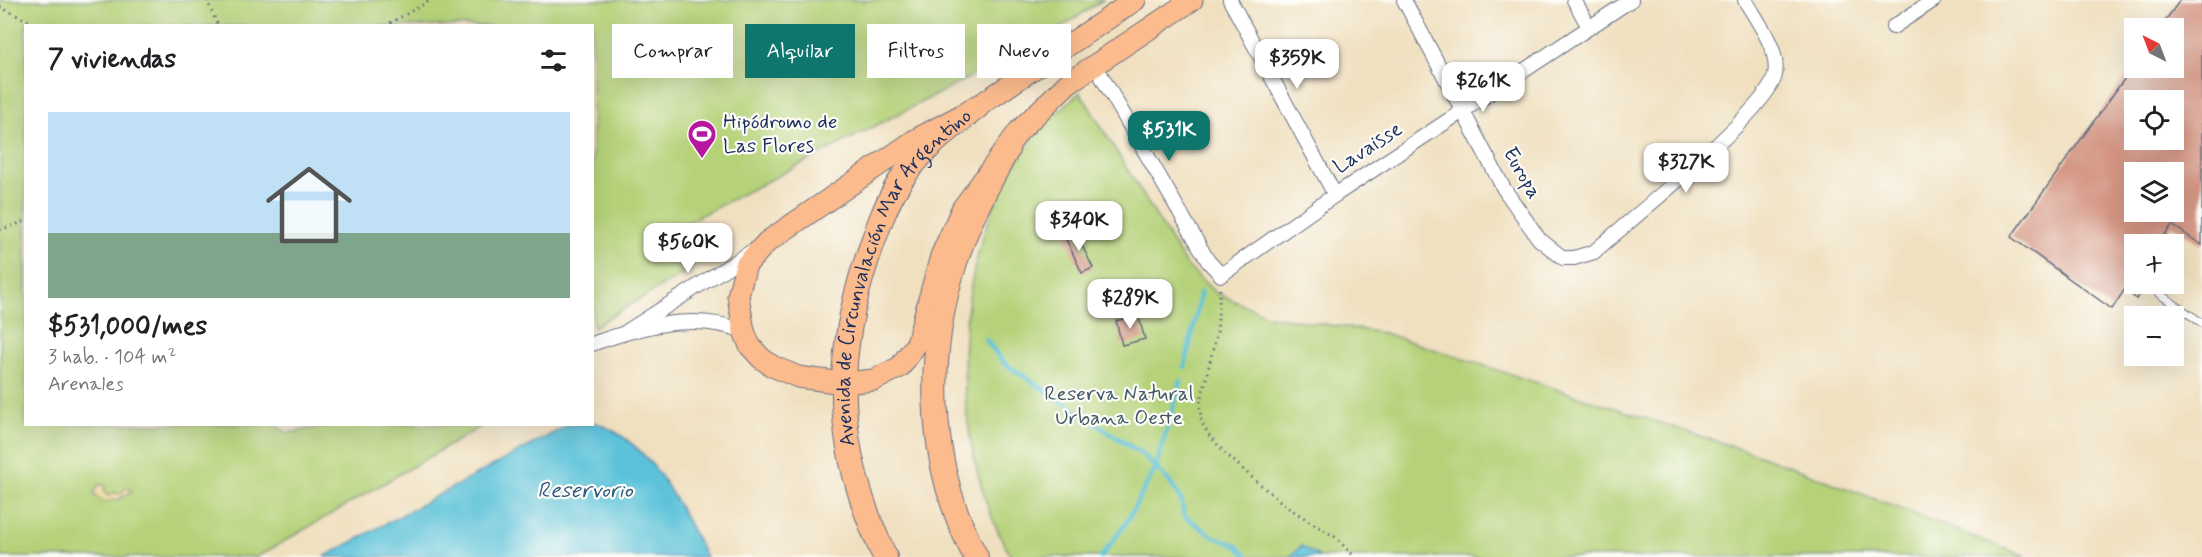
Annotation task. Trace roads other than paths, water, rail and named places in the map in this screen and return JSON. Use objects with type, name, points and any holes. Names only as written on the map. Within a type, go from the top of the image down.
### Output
[{"type":"highway","name":"Avenida de Circunvalación Mar Argentino","points":[[885,557],[853,471],[843,418],[843,384],[851,321],[860,280],[889,201],[899,182],[926,149],[976,107]]},
{"type":"highway","points":[[976,557],[965,537],[948,486],[935,397],[935,360],[946,297],[960,246],[1006,150]]},
{"type":"main road","points":[[1135,0],[976,107],[915,140],[766,242],[746,265],[740,282],[739,315],[750,346],[761,358],[777,369],[813,381],[843,384],[874,380],[887,375],[912,355],[951,232],[965,204],[1006,150],[1040,108],[1068,83],[1192,0]]},
{"type":"street","points":[[1230,0],[1335,195]]},
{"type":"street","name":"Europa","points":[[1404,0],[1504,189],[1539,239],[1563,258],[1574,258],[1594,252],[1667,189],[1773,85],[1776,72],[1772,48],[1745,0]]},
{"type":"street","points":[[1574,0],[1588,27]]},
{"type":"street","name":"Lavaisse","points":[[1095,65],[1208,261],[1221,275],[1335,195],[1631,0]]},
{"type":"street","points":[[1893,27],[1934,0]]},
{"type":"street","points":[[626,332],[766,242]]},
{"type":"street","points":[[594,343],[626,332],[700,320],[744,331]]},
{"type":"lane","points":[[2159,294],[2202,323]]},
{"type":"water","name":"Reservorio","points":[[594,423],[614,431],[645,456],[668,487],[706,557],[324,557],[566,426],[594,426]]},
{"type":"water","points":[[1301,546],[1320,557],[1290,557]]},
{"type":"waterway","points":[[1185,367],[1201,292]]},
{"type":"waterway","points":[[986,340],[1004,363],[1142,454],[1169,481],[1181,499],[1184,516],[1214,537],[1236,545],[1248,557]]},
{"type":"waterway","points":[[1101,557],[1126,523],[1155,469],[1181,381]]},
{"type":"place","name":"Hipódromo de Las Flores","points":[[702,160]]},
{"type":"park label","name":"Reserva Natural Urbana Oeste","points":[[1119,406]]}]
